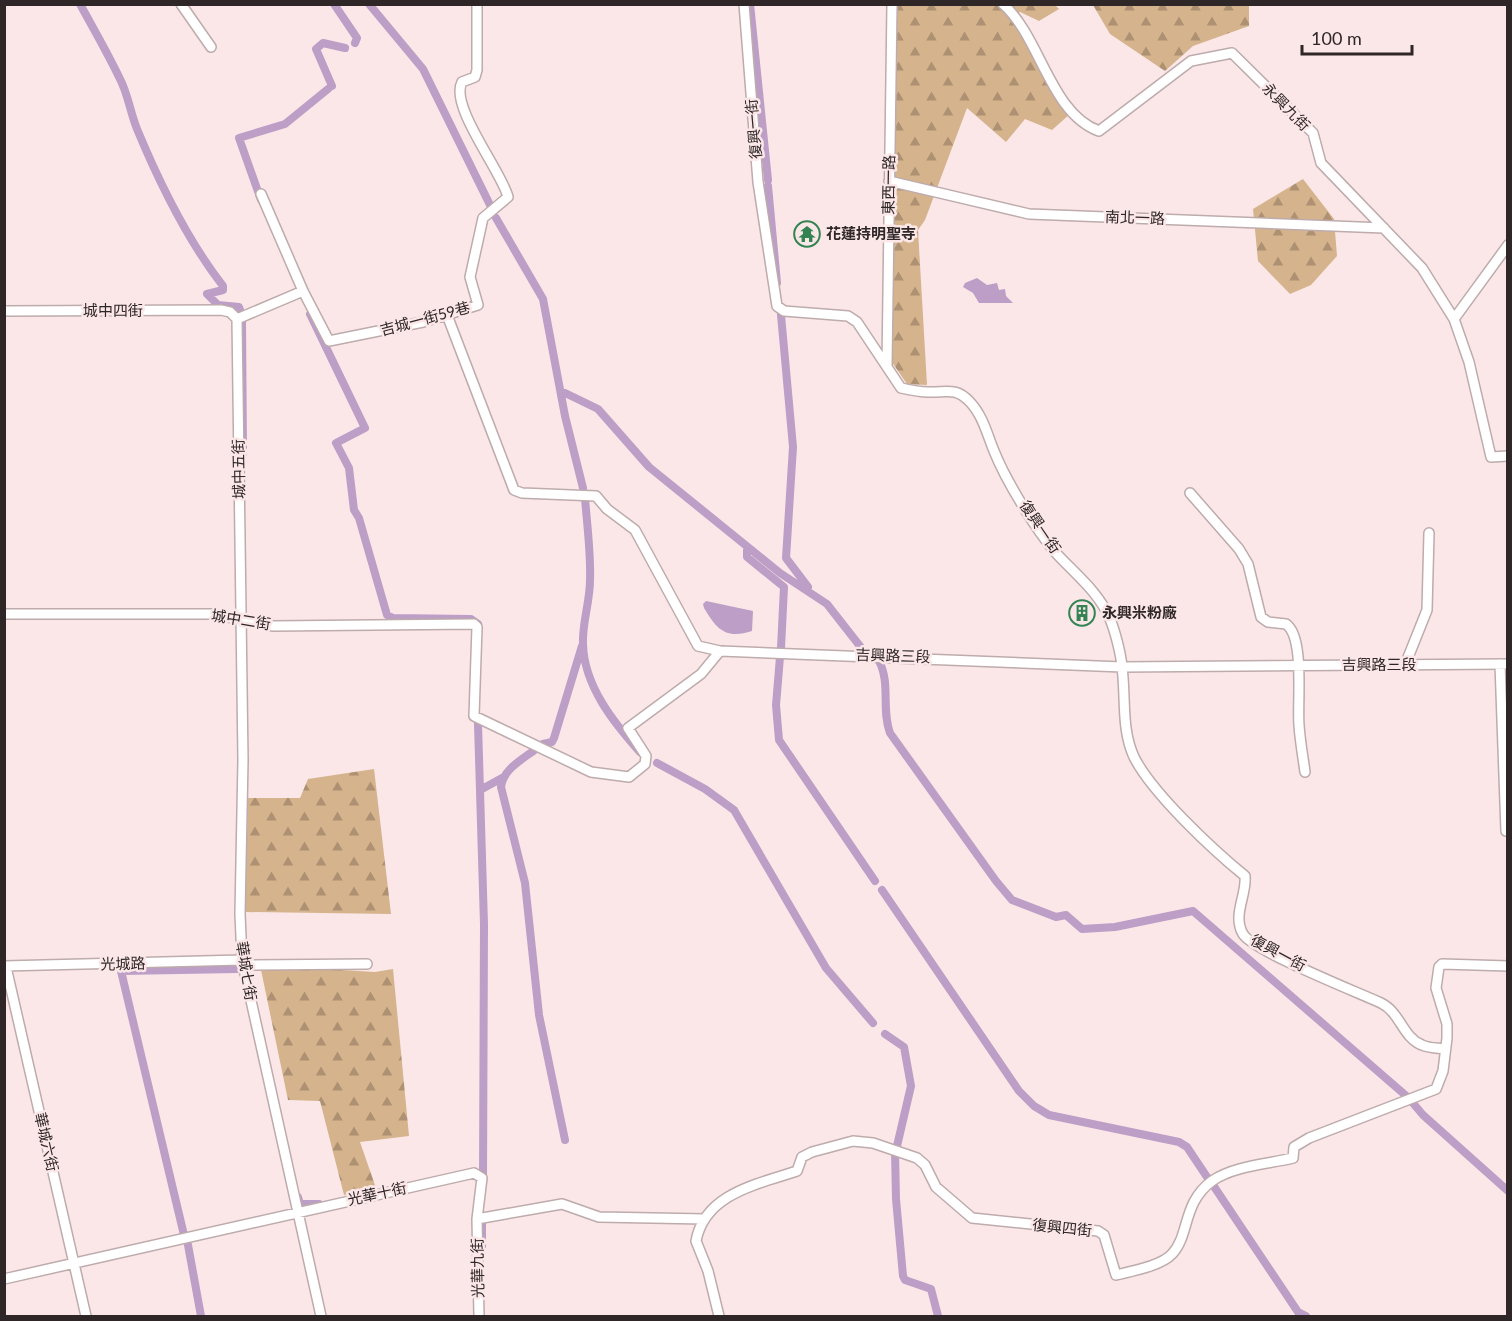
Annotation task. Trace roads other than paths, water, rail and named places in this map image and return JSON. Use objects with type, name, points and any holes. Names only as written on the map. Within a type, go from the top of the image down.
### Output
[{"type":"street","points":[[181,4],[211,47]]},
{"type":"street","name":"吉城一街59巷","points":[[303,291],[329,341],[423,322],[477,305],[470,277],[483,218],[508,197],[464,110],[460,86],[462,82],[476,77],[477,4]]},
{"type":"street","name":"復興一街","points":[[744,4],[758,182],[777,306],[784,311],[848,316],[856,322],[901,388],[931,393],[945,390],[959,394],[970,402],[984,423],[998,460],[1044,538],[1106,611],[1122,667],[1127,739],[1135,758],[1152,784],[1212,846],[1245,876],[1246,886],[1239,907],[1242,932],[1249,941],[1270,952],[1387,1006],[1414,1041],[1423,1046],[1444,1049]]},
{"type":"street","name":"東西一路","points":[[887,366],[892,4]]},
{"type":"street","name":"永興九街","points":[[1003,4],[1016,18],[1072,115],[1099,132],[1191,61],[1232,53],[1313,133],[1321,163],[1422,268],[1454,319],[1469,362],[1491,457],[1508,456]]},
{"type":"street","name":"南北一路","points":[[890,181],[1029,214],[1384,228]]},
{"type":"street","points":[[237,319],[303,291],[261,194]]},
{"type":"street","points":[[1454,319],[1508,244]]},
{"type":"street","name":"城中四街","points":[[4,311],[221,310],[230,312],[237,319]]},
{"type":"street","points":[[447,315],[514,490],[522,493],[596,496],[608,509],[635,530],[698,646],[720,651]]},
{"type":"street","name":"城中五街","points":[[237,319],[241,619]]},
{"type":"street","points":[[1190,493],[1239,549],[1248,564],[1261,617],[1268,622],[1290,627],[1298,666],[1299,725],[1305,772]]},
{"type":"street","points":[[1405,666],[1427,610],[1429,533]]},
{"type":"street","name":"城中二街","points":[[4,614],[213,614],[273,626],[474,624],[477,627],[474,716],[591,772],[629,777],[645,764],[646,756],[628,728],[701,674],[720,651]]},
{"type":"street","name":"華城七街","points":[[241,619],[242,960],[321,1317]]},
{"type":"street","name":"吉興路三段","points":[[720,651],[1122,667],[1504,664]]},
{"type":"street","points":[[1504,664],[1506,831]]},
{"type":"street","name":"光城路","points":[[5,967],[242,960],[253,965],[367,964]]},
{"type":"street","name":"復興四街","points":[[705,1219],[729,1194],[797,1171],[802,1157],[853,1140],[873,1143],[917,1158],[925,1165],[936,1187],[972,1218],[1098,1231],[1104,1235],[1116,1275],[1131,1271],[1165,1259],[1174,1253],[1194,1200],[1212,1181],[1230,1173],[1293,1158],[1294,1147],[1308,1138],[1436,1089],[1443,1071],[1447,1024],[1436,988],[1439,967],[1442,964],[1508,966]]},
{"type":"street","name":"華城六街","points":[[5,967],[86,1317]]},
{"type":"street","name":"光華十街","points":[[4,1279],[297,1211],[474,1173],[482,1178],[477,1218]]},
{"type":"street","points":[[477,1218],[561,1204],[599,1217],[705,1219],[696,1240],[708,1271],[719,1317]]},
{"type":"street","name":"光華九街","points":[[477,1218],[478,1317]]},
{"type":"waterway","points":[[80,4],[122,83],[137,129],[165,190],[186,231],[223,286],[223,290],[207,294],[218,305],[239,307],[241,313]]},
{"type":"waterway","points":[[334,4],[357,38],[355,43]]},
{"type":"waterway","points":[[369,4],[423,69],[492,209]]},
{"type":"waterway","points":[[750,4],[768,180]]},
{"type":"waterway","points":[[332,86],[316,49],[323,43],[345,48]]},
{"type":"waterway","points":[[261,200],[239,138],[285,124],[328,89]]},
{"type":"waterway","points":[[768,186],[777,283]]},
{"type":"waterway","points":[[496,218],[543,299],[565,416],[583,488]]},
{"type":"waterway","points":[[310,314],[365,428],[336,443],[349,468],[354,510],[359,518],[387,615],[393,618],[471,619],[478,624]]},
{"type":"waterway","points":[[781,315],[793,447],[786,558],[808,587]]},
{"type":"waterway","points":[[242,321],[243,454]]},
{"type":"waterway","points":[[561,391],[598,409],[649,467],[780,573],[827,604],[863,650]]},
{"type":"waterway","points":[[585,498],[590,570],[590,588],[583,636],[585,660],[602,703],[640,752]]},
{"type":"waterway","points":[[747,547],[747,557],[784,587],[781,648]]},
{"type":"waterway","points":[[543,744],[552,742],[554,738],[582,646]]},
{"type":"waterway","points":[[780,657],[776,705],[779,740],[875,881]]},
{"type":"waterway","points":[[879,661],[885,679],[886,715],[890,733],[1012,900],[1056,917],[1066,915],[1082,929],[1115,927],[1193,911],[1411,1100]]},
{"type":"waterway","points":[[478,724],[484,924],[483,1182]]},
{"type":"waterway","points":[[536,749],[505,775],[501,787],[525,883],[539,1015],[565,1140]]},
{"type":"waterway","points":[[657,763],[705,789],[734,810],[826,968],[873,1023]]},
{"type":"waterway","points":[[482,789],[502,778]]},
{"type":"waterway","points":[[882,890],[1019,1091],[1034,1106],[1049,1115],[1179,1142],[1187,1147],[1209,1180]]},
{"type":"waterway","points":[[184,1235],[121,971],[237,969]]},
{"type":"waterway","points":[[885,1034],[904,1047],[911,1086],[897,1146]]},
{"type":"waterway","points":[[1412,1102],[1423,1115],[1508,1191]]},
{"type":"waterway","points":[[895,1152],[896,1199],[903,1276],[905,1280],[931,1289],[938,1316]]},
{"type":"waterway","points":[[1213,1185],[1298,1312],[1306,1316]]},
{"type":"waterway","points":[[298,1197],[300,1204],[319,1204]]},
{"type":"waterway","points":[[482,1219],[482,1256]]},
{"type":"waterway","points":[[188,1245],[201,1316]]},
{"type":"place","name":"花蓮持明聖寺","points":[[807,234]]},
{"type":"place","name":"永興米粉廠","points":[[1082,613]]}]
